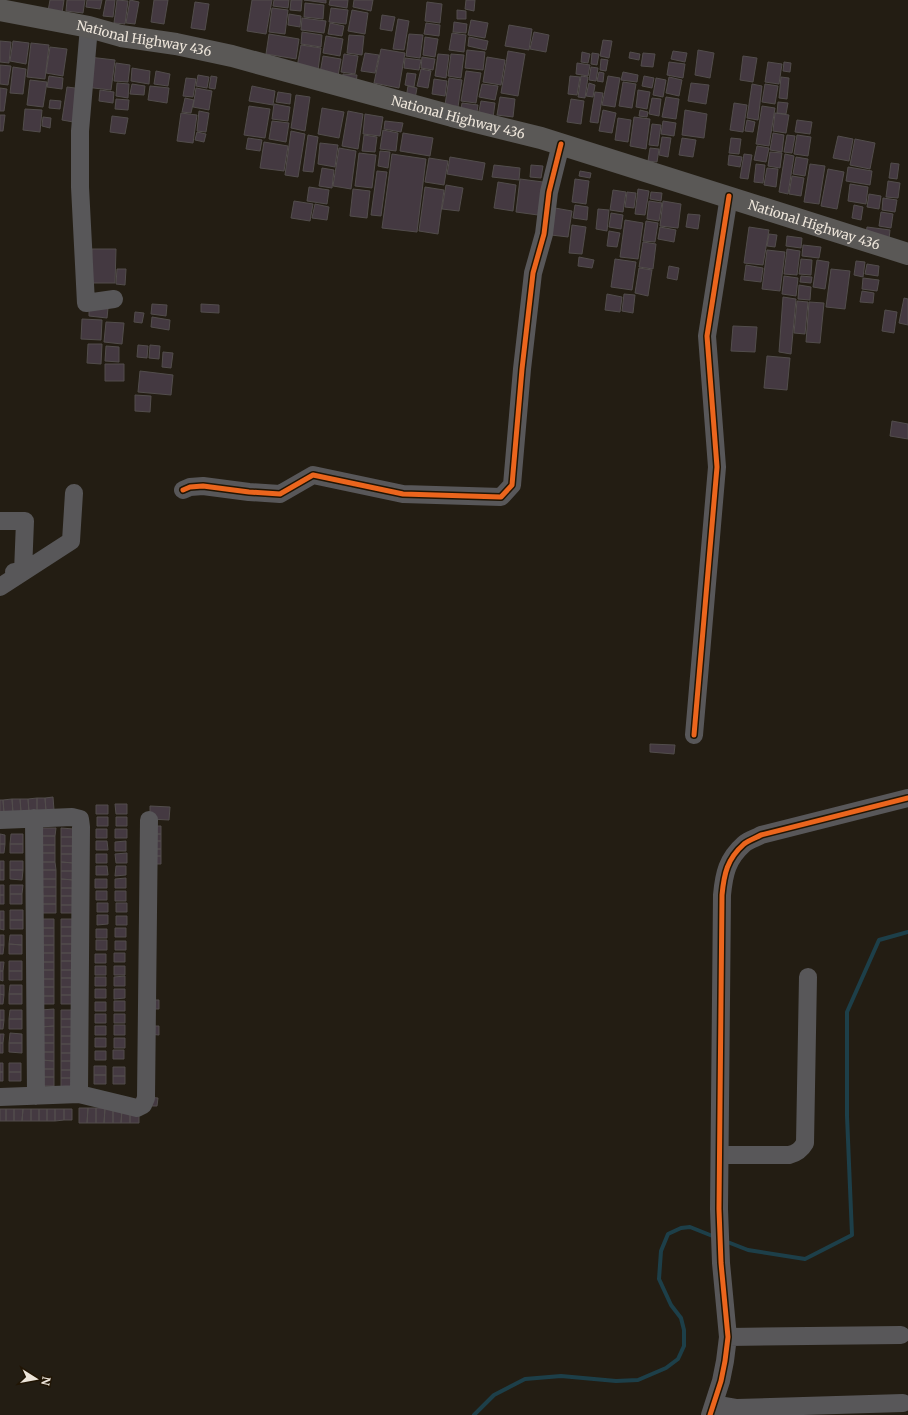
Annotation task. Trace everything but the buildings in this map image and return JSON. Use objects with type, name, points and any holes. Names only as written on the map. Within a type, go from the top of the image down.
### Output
[{"type":"main road","name":"National Highway 436","points":[[0,10],[89,27],[121,36],[176,44],[232,56],[452,116],[541,138],[729,196],[908,254]]},
{"type":"street","points":[[89,27],[80,131],[80,187],[86,303],[114,299]]},
{"type":"street","points":[[183,490],[203,486],[249,492],[280,494],[313,475],[403,494],[501,496],[512,485],[522,369],[533,273],[544,234],[549,192],[561,144]]},
{"type":"street","points":[[694,735],[717,467],[707,336],[729,196]]},
{"type":"street","points":[[0,587],[71,541],[74,493]]},
{"type":"street","points":[[0,521],[25,521],[23,572]]},
{"type":"street","points":[[0,572],[23,572]]},
{"type":"street","points":[[903,1403],[712,1410],[725,1361],[728,1337],[721,1263],[720,1209],[722,895],[724,876],[730,860],[745,844],[761,835],[908,798]]},
{"type":"street","points":[[0,820],[72,817],[80,819],[79,1094]]},
{"type":"street","points":[[34,818],[36,1096]]},
{"type":"street","points":[[0,1097],[79,1094],[137,1108],[143,1105],[146,1098],[149,820]]},
{"type":"street","points":[[721,1155],[789,1155],[796,1154],[806,1143],[808,978]]},
{"type":"street","points":[[728,1337],[901,1335]]},
{"type":"waterway","points":[[725,1241],[748,1250],[805,1259],[852,1235],[847,1116],[847,1012],[879,940],[908,932]]},
{"type":"waterway","points":[[474,1415],[494,1395],[525,1379],[561,1376],[616,1381],[638,1380],[666,1368],[678,1359],[684,1346],[684,1330],[681,1318],[671,1305],[659,1279],[661,1251],[668,1234],[681,1228],[690,1227],[715,1237]]},
{"type":"cycle path","points":[[183,490],[190,487],[203,486],[249,492],[280,494],[313,475],[403,494],[501,497],[512,485],[522,369],[533,273],[544,234],[549,192],[561,144]]},
{"type":"cycle path","points":[[694,735],[717,467],[707,336],[729,196]]},
{"type":"cycle path","points":[[710,1415],[721,1381],[728,1337],[721,1263],[719,1209],[722,895],[727,867],[734,855],[744,844],[761,835],[908,798]]}]
